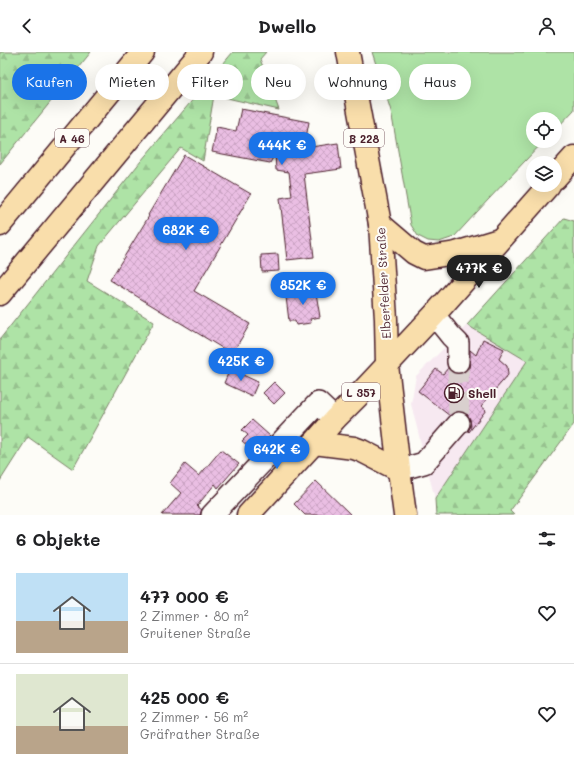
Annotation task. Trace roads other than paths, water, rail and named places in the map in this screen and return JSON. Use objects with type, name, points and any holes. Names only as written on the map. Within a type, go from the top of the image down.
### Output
[{"type":"main road","name":"A 46","points":[[0,225],[143,52]]},
{"type":"main road","points":[[0,294],[201,52]]},
{"type":"main road","name":"Elberfelder Straße","points":[[348,52],[380,224],[386,319],[387,365],[405,515]]},
{"type":"main road","points":[[562,170],[574,157]]},
{"type":"main road","name":"L 357","points":[[248,515],[335,419],[434,315],[543,192]]},
{"type":"main road","points":[[380,224],[414,253],[424,258],[456,253],[499,240]]},
{"type":"main road","points":[[314,443],[354,448],[399,470]]},
{"type":"street","points":[[434,315],[458,343],[458,362]]},
{"type":"street","points":[[212,515],[318,404],[335,419]]},
{"type":"street","points":[[399,470],[424,463],[459,423]]},
{"type":"tunnel","points":[[458,362],[459,423]]},
{"type":"place","name":"Shell","points":[[454,393]]}]
